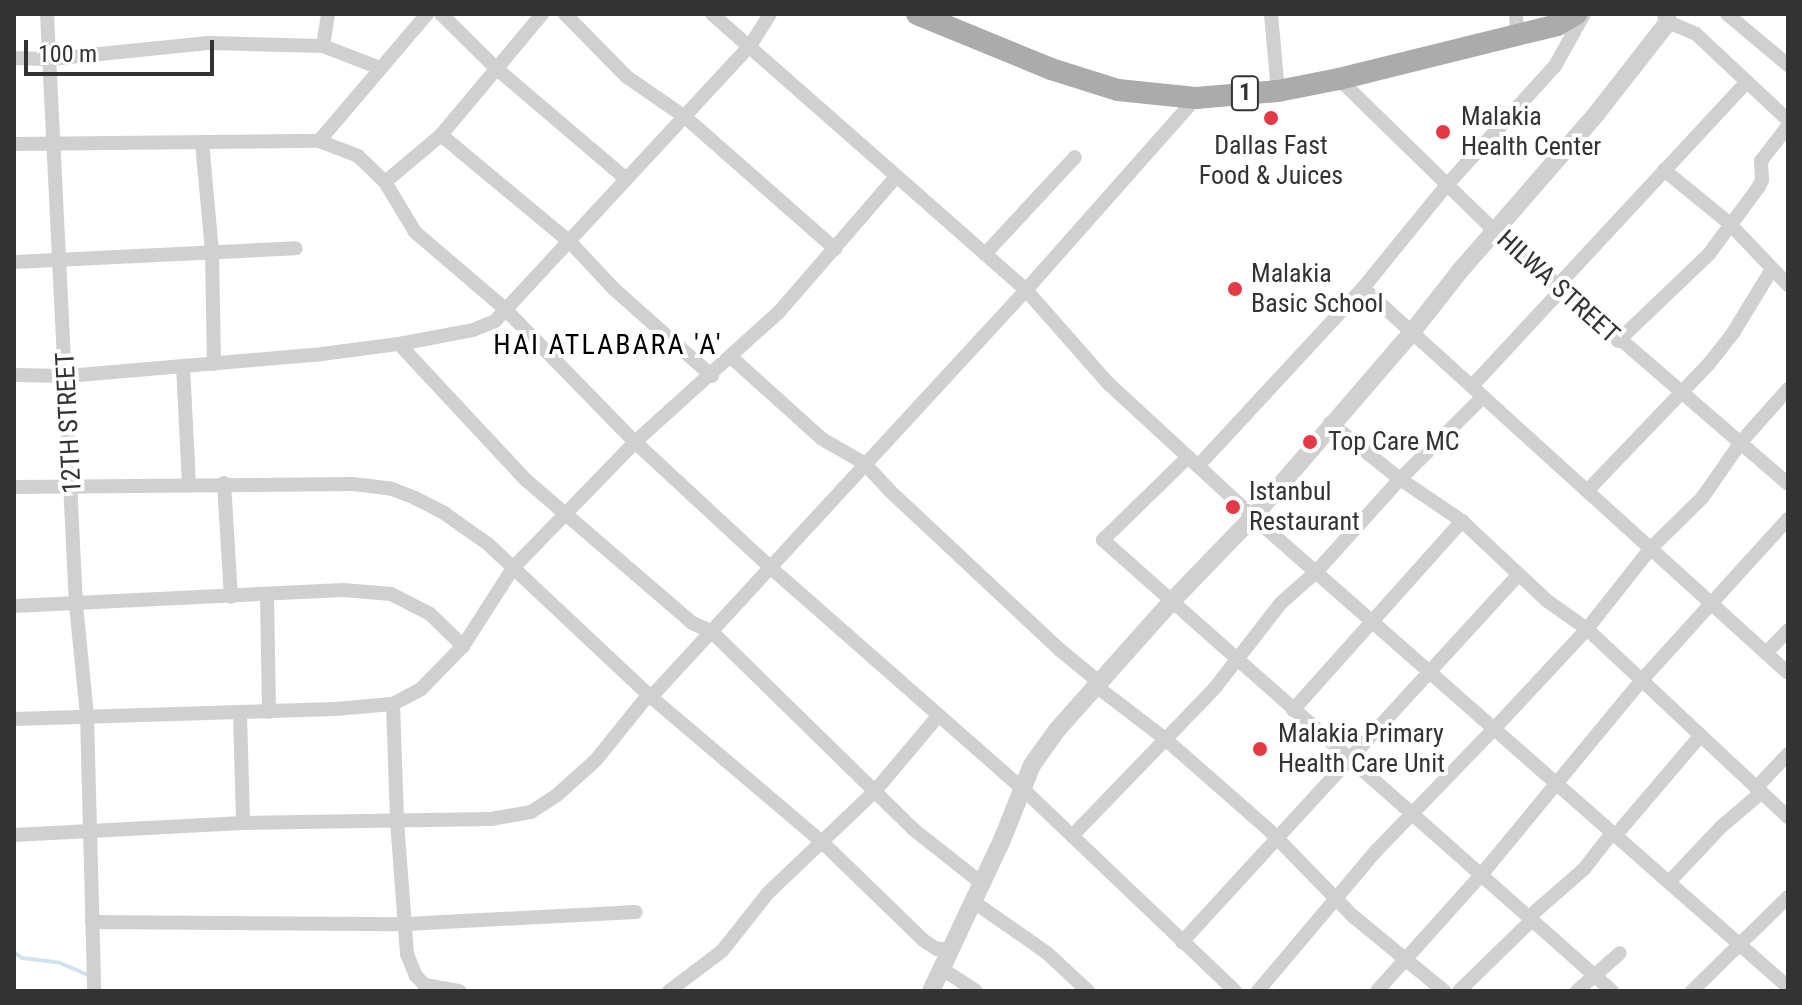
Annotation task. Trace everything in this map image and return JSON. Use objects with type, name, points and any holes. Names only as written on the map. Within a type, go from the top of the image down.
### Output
[{"type":"main road","name":"1","points":[[917,14],[1051,69],[1118,90],[1151,96],[1196,98],[1278,91],[1339,79],[1517,25],[1557,25],[1576,14]]},
{"type":"street","name":"12TH STREET","points":[[47,14],[76,605],[87,715],[94,991]]},
{"type":"street","points":[[323,46],[328,14]]},
{"type":"street","points":[[319,141],[427,14]]},
{"type":"street","points":[[441,14],[497,69],[625,178]]},
{"type":"street","points":[[385,182],[441,135],[542,14]]},
{"type":"street","points":[[565,14],[627,77],[685,117],[835,249]]},
{"type":"street","points":[[712,14],[1026,290],[1109,384],[1253,517],[1788,987]]},
{"type":"street","points":[[14,375],[67,376],[399,344],[473,330],[495,321],[750,46],[770,14]]},
{"type":"street","points":[[1271,14],[1278,91]]},
{"type":"street","points":[[1584,14],[1555,66],[1446,186],[1363,288],[1193,462],[1103,540],[1612,991]]},
{"type":"street","points":[[1727,14],[1788,65]]},
{"type":"street","points":[[931,991],[1040,753],[1171,602],[1253,517],[1330,423],[1412,332],[1597,113],[1667,18],[1696,34],[1788,123],[1761,161],[1762,180],[1758,188],[1729,223],[1709,254],[1618,341]]},
{"type":"street","points":[[14,58],[51,59],[208,43],[323,46],[380,68]]},
{"type":"street","name":"HILWA STREET","points":[[1339,79],[1495,231],[1562,285],[1618,341],[1788,484]]},
{"type":"street","points":[[1072,836],[1237,660],[1281,603],[1316,572],[1478,392],[1562,285],[1747,82]]},
{"type":"street","points":[[651,697],[1026,290],[1196,98]]},
{"type":"street","points":[[441,135],[570,242],[614,289],[712,376]]},
{"type":"street","points":[[14,144],[319,141],[358,156],[385,182],[415,232],[505,309],[635,442],[770,567],[1024,790],[1235,991]]},
{"type":"street","points":[[202,142],[212,252],[214,364]]},
{"type":"street","points":[[985,254],[1075,157]]},
{"type":"street","points":[[1587,491],[1681,391],[1782,274],[1729,223],[1664,170]]},
{"type":"street","points":[[14,719],[269,712],[393,704],[421,689],[463,646],[513,568],[635,442],[712,376],[779,312],[896,177]]},
{"type":"street","points":[[14,262],[296,248]]},
{"type":"street","points":[[1363,288],[1788,673]]},
{"type":"street","points":[[399,344],[526,480],[692,623],[711,631],[935,848],[980,882]]},
{"type":"street","points":[[731,357],[822,439],[864,463],[890,491],[1098,684],[1278,839],[1337,900],[1444,991]]},
{"type":"street","points":[[183,366],[189,483]]},
{"type":"street","points":[[1258,991],[1376,851],[1587,629],[1651,548],[1702,498],[1741,442],[1788,389]]},
{"type":"street","points":[[1330,423],[1400,479],[1462,521],[1518,575],[1587,629],[1640,682],[1788,817]]},
{"type":"street","points":[[224,483],[231,597]]},
{"type":"street","points":[[14,487],[72,484],[353,484],[392,489],[444,513],[488,544],[651,697],[821,841],[923,940],[937,949],[949,949]]},
{"type":"street","points":[[1377,991],[1481,875],[1640,682],[1788,519]]},
{"type":"street","points":[[1293,710],[1462,521]]},
{"type":"street","points":[[1182,942],[1518,575]]},
{"type":"street","points":[[14,606],[343,590],[391,594],[430,614],[463,646]]},
{"type":"street","points":[[267,596],[269,712]]},
{"type":"street","points":[[1766,653],[1788,630]]},
{"type":"street","points":[[14,835],[243,823],[491,819],[531,812],[557,795],[596,760],[649,694],[651,697]]},
{"type":"street","points":[[393,704],[397,821],[407,954],[416,976],[425,985],[454,990]]},
{"type":"street","points":[[240,713],[243,823]]},
{"type":"street","points":[[669,991],[722,951],[768,893],[875,791],[939,715]]},
{"type":"street","points":[[1459,991],[1584,869],[1700,736]]},
{"type":"street","points":[[1669,882],[1759,790],[1788,754]]},
{"type":"street","points":[[1692,991],[1788,897]]},
{"type":"street","points":[[974,902],[1047,953],[1088,991]]},
{"type":"street","points":[[92,922],[406,924],[636,912]]},
{"type":"street","points":[[1577,991],[1620,953]]},
{"type":"street","points":[[942,969],[976,991]]},
{"type":"waterway","points":[[14,952],[22,958],[60,963],[91,976]]},
{"type":"place","name":"Dallas Fast Food & Juices","points":[[1271,118]]},
{"type":"place","name":"Malakia Health Center","points":[[1443,132]]},
{"type":"place","name":"Malakia Basic School","points":[[1235,289]]},
{"type":"place","name":"Top Care MC","points":[[1310,442]]},
{"type":"place","name":"Istanbul Restaurant","points":[[1233,507]]},
{"type":"place","name":"Malakia Primary Health Care Unit","points":[[1260,749]]},
{"type":"district","name":"HAI ATLABARA 'A'","points":[[608,345]]}]
